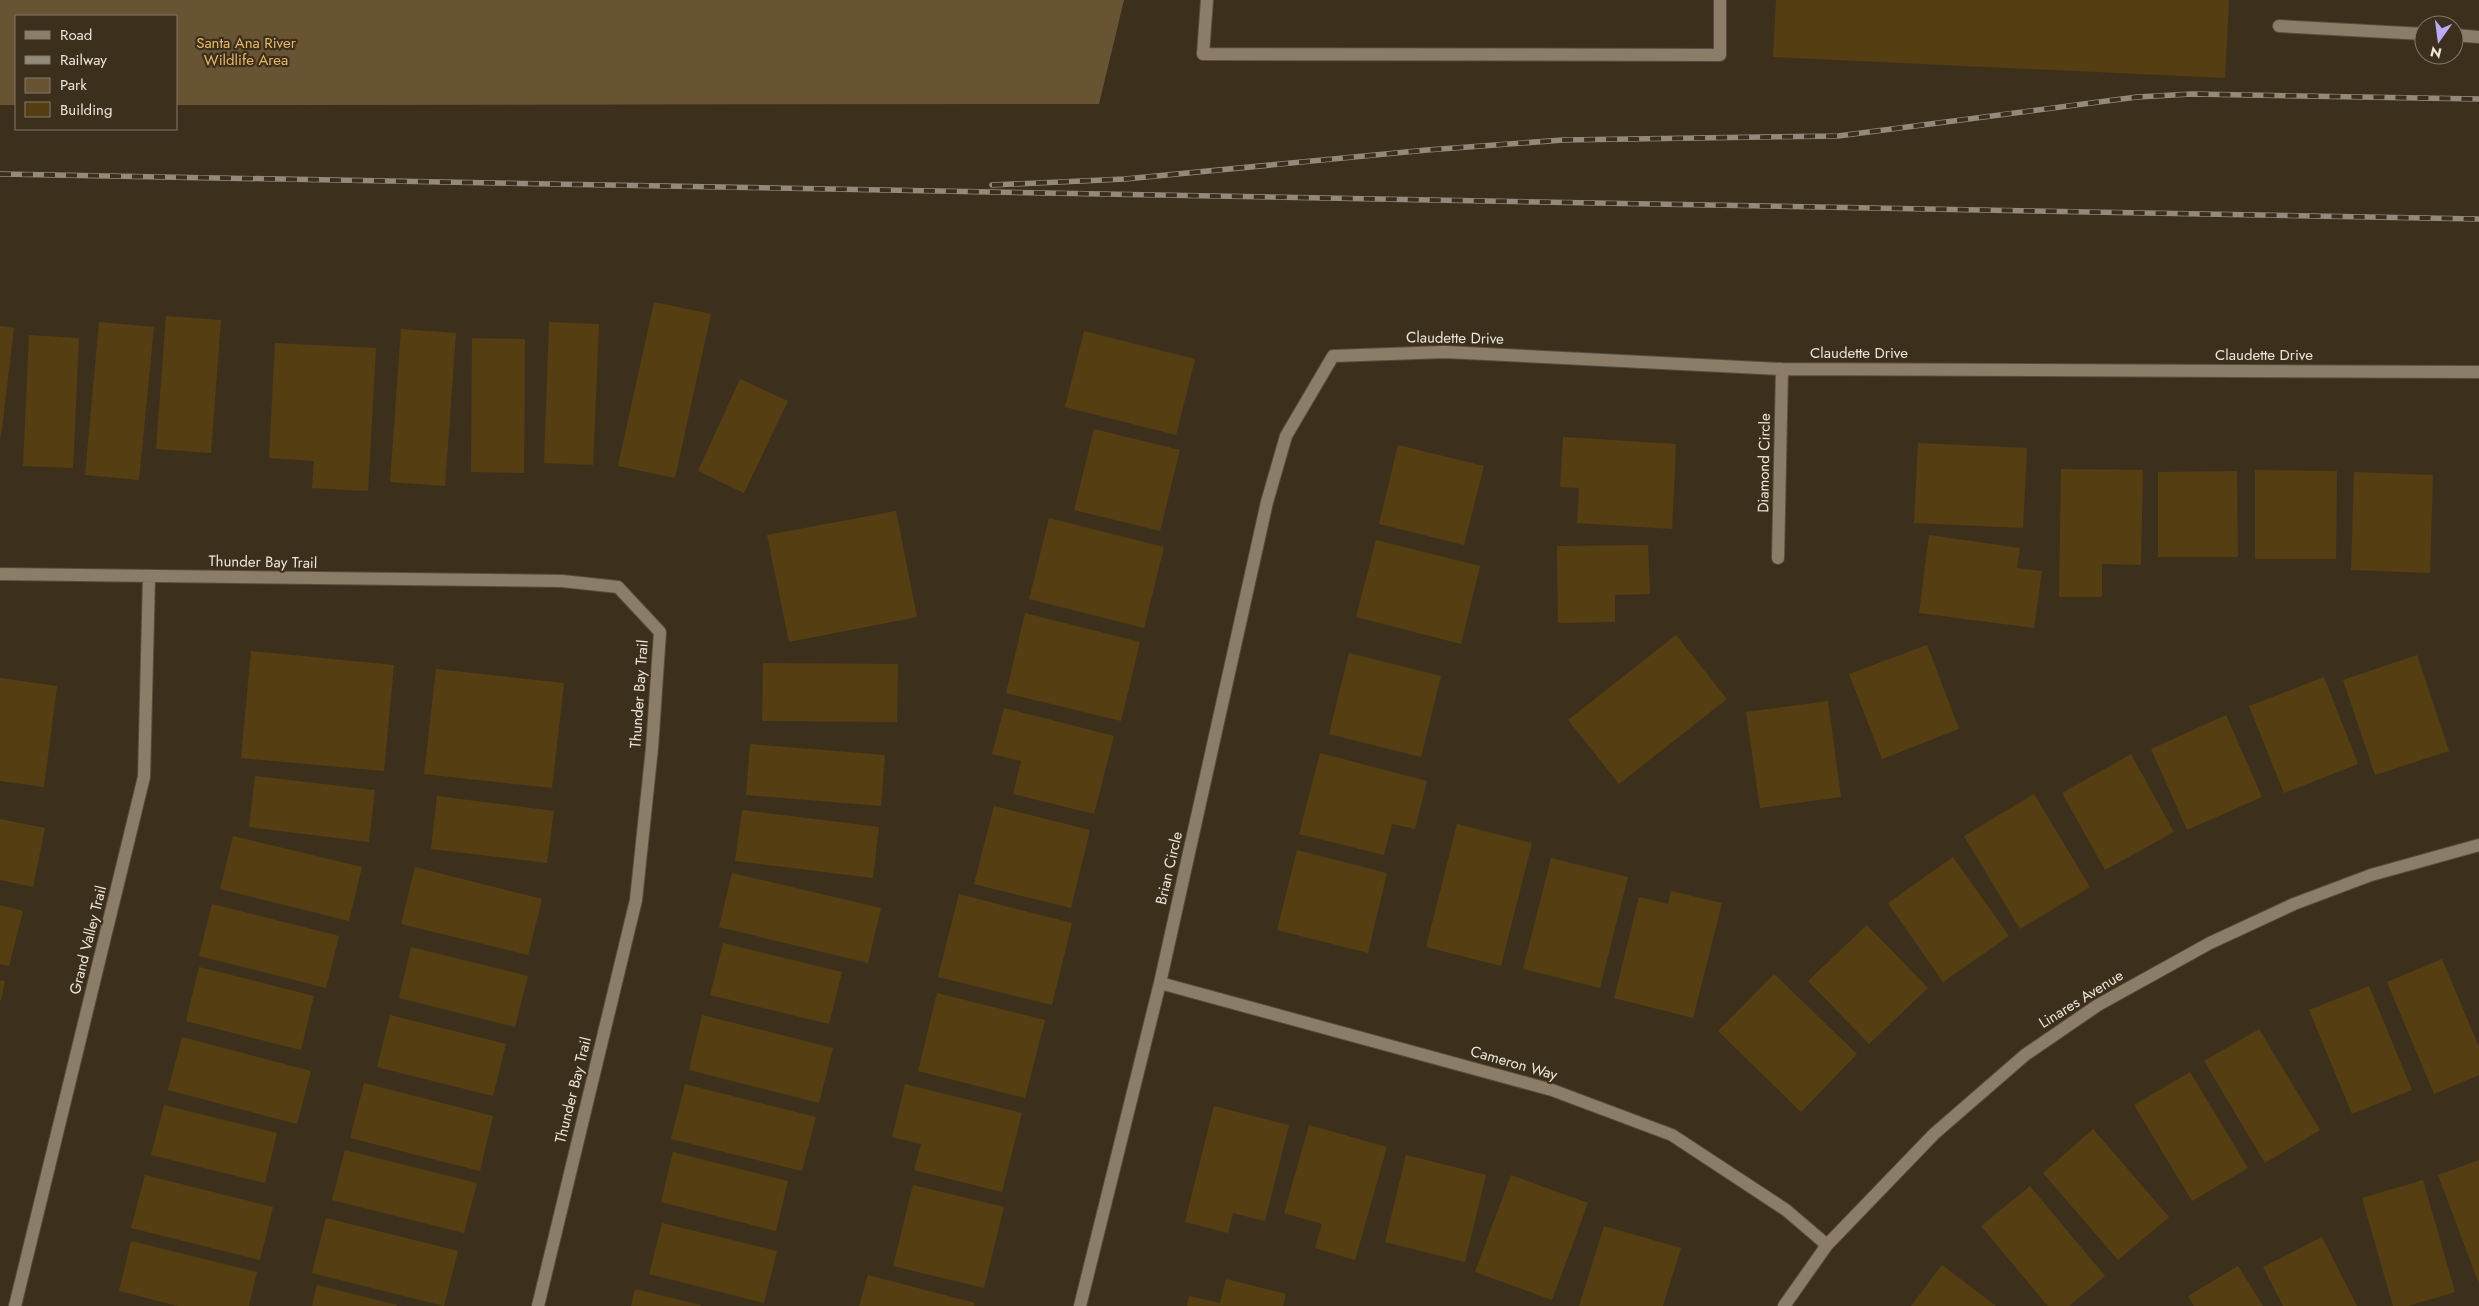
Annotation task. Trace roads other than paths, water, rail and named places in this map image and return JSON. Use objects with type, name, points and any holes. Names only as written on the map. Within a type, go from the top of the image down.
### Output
[{"type":"street","points":[[1207,0],[1202,54],[1720,55],[1720,0]]},
{"type":"street","points":[[2279,26],[2414,33]]},
{"type":"street","points":[[2464,36],[2479,37]]},
{"type":"street","name":"Claudette Drive","points":[[1286,436],[1333,356],[1445,352],[1782,369],[2479,372]]},
{"type":"street","name":"Diamond Circle","points":[[1778,558],[1782,369]]},
{"type":"street","name":"Brian Circle","points":[[1080,1306],[1160,983],[1265,512],[1286,436]]},
{"type":"street","name":"Thunder Bay Trail","points":[[0,574],[562,581],[618,587],[660,632],[652,748],[636,900],[538,1306]]},
{"type":"street","name":"Grand Valley Trail","points":[[15,1306],[144,777],[149,577]]},
{"type":"street","name":"Linares Avenue","points":[[1784,1306],[1827,1245],[1934,1134],[2025,1055],[2098,1005],[2210,943],[2294,904],[2371,875],[2479,845]]},
{"type":"street","name":"Cameron Way","points":[[1160,983],[1552,1090],[1672,1135],[1786,1210],[1827,1245]]},
{"type":"railway","points":[[992,185],[1125,179],[1427,150],[1563,140],[1838,136],[2137,97],[2192,94],[2479,99]]},
{"type":"railway","points":[[0,174],[2479,219]]},
{"type":"park label","name":"Santa Ana River Wildlife Area","points":[[246,52]]}]
